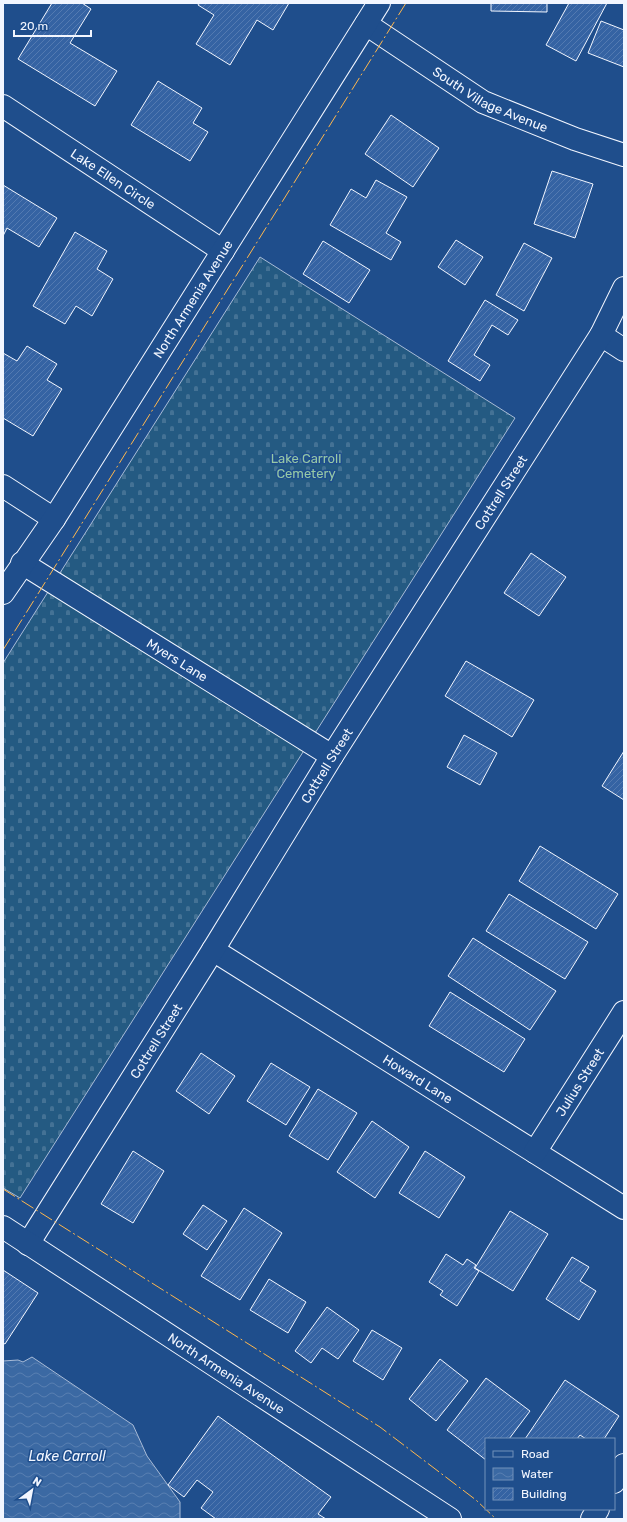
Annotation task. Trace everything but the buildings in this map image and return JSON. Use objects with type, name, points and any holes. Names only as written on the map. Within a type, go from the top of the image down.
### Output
[{"type":"street","name":"North Armenia Avenue","points":[[3,593],[54,518],[379,3]]},
{"type":"street","name":"South Village Avenue","points":[[366,24],[483,102],[575,139],[624,155]]},
{"type":"street","name":"Lake Ellen Circle","points":[[3,106],[223,251]]},
{"type":"street","name":"Cottrell Street","points":[[28,1244],[213,950],[332,756],[600,335],[624,288]]},
{"type":"street","points":[[600,335],[624,350]]},
{"type":"street","points":[[3,486],[54,518]]},
{"type":"street","name":"Myers Lane","points":[[22,563],[332,756]]},
{"type":"street","name":"Howard Lane","points":[[213,950],[624,1208]]},
{"type":"street","name":"Julius Street","points":[[535,1152],[624,1012]]},
{"type":"street","name":"North Armenia Avenue","points":[[3,1227],[450,1519]]},
{"type":"street","points":[[615,1480],[624,1465]]},
{"type":"street","points":[[592,1519],[597,1510]]},
{"type":"green space","name":"Lake Carroll Cemetery","points":[[260,257],[515,418],[20,1198],[3,1188],[3,663]]},
{"type":"water","name":"Lake Carroll","points":[[32,1357],[133,1425],[147,1456],[180,1502],[180,1519],[3,1519],[3,1361],[18,1360],[23,1362]]},
{"type":"power","points":[[3,650],[406,3]]},
{"type":"power","points":[[3,1189],[380,1427],[476,1500],[485,1509]]},
{"type":"power","points":[[487,1510],[496,1519]]}]
